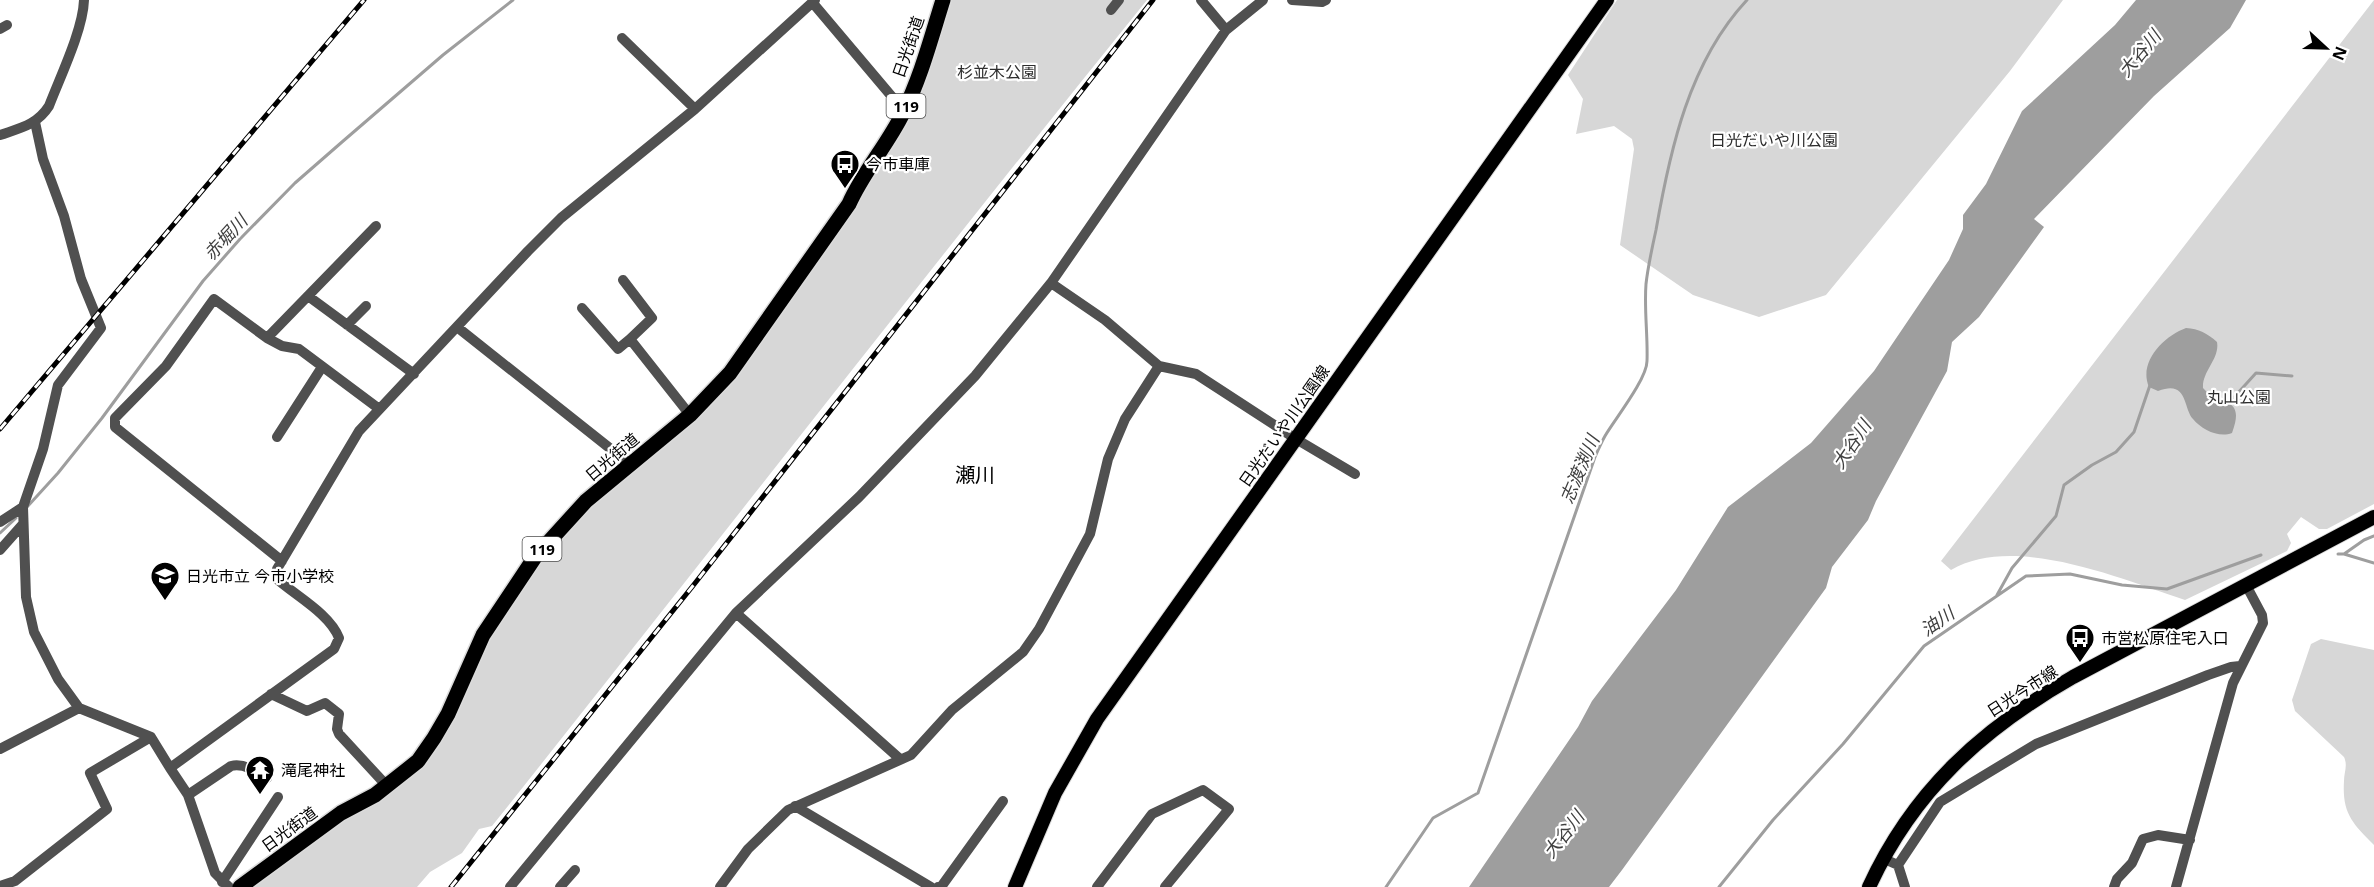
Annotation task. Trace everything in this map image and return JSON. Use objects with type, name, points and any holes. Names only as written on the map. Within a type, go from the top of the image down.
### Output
[{"type":"highway","name":"日光街道","points":[[240,887],[341,813],[387,786],[418,761],[435,738],[483,635],[535,557],[586,501],[690,415],[744,355],[849,204],[888,141],[904,111],[920,72],[943,0]]},
{"type":"main road","name":"日光だいや川公園線","points":[[1015,887],[1055,793],[1097,719],[1606,0]]},
{"type":"main road","name":"日光今市線","points":[[1869,887],[1882,858],[1907,819],[1935,784],[1970,748],[1999,724],[2031,701],[2374,517]]},
{"type":"street","points":[[0,135],[35,122],[42,117],[49,106],[84,10],[84,0]]},
{"type":"street","points":[[1111,10],[1119,0]]},
{"type":"street","points":[[1201,0],[1226,30]]},
{"type":"street","points":[[510,887],[736,613],[859,497],[959,393],[1051,283],[1226,30],[1263,0]]},
{"type":"street","points":[[1292,0],[1326,0]]},
{"type":"street","points":[[170,768],[334,649],[339,638],[336,629],[312,606],[277,579],[277,569],[359,431],[378,408],[414,374],[528,250],[561,218],[695,108],[814,1],[904,111]]},
{"type":"street","points":[[622,38],[695,108]]},
{"type":"street","points":[[35,122],[43,159],[64,216],[81,279],[101,328],[58,385],[43,449],[23,507],[26,597],[34,632],[58,679],[79,708],[151,737],[188,795],[211,863],[225,884],[278,796]]},
{"type":"street","points":[[267,338],[376,226]]},
{"type":"street","points":[[582,308],[618,349],[652,318],[622,280]]},
{"type":"street","points":[[1051,283],[1105,320],[1159,366],[1196,374],[1355,474]]},
{"type":"street","points":[[308,296],[414,374]]},
{"type":"street","points":[[282,561],[115,428],[115,418],[166,366],[214,299],[267,338],[282,346],[299,349],[378,408]]},
{"type":"street","points":[[348,325],[366,306]]},
{"type":"street","points":[[457,327],[631,465]]},
{"type":"street","points":[[630,339],[690,415]]},
{"type":"street","points":[[720,887],[748,849],[788,810],[911,755],[952,710],[1023,652],[1040,629],[1090,534],[1108,459],[1125,419],[1159,366]]},
{"type":"street","points":[[278,437],[322,367]]},
{"type":"street","points":[[0,522],[23,507]]},
{"type":"street","points":[[0,550],[23,524]]},
{"type":"street","points":[[2176,887],[2221,722],[2240,666],[2263,624],[2262,615],[2246,585]]},
{"type":"street","points":[[736,613],[900,759]]},
{"type":"street","points":[[1898,865],[1940,802],[2036,744],[2208,675],[2240,666]]},
{"type":"street","points":[[272,694],[307,711],[325,703],[330,705],[339,714],[337,729],[339,734],[387,786]]},
{"type":"street","points":[[0,749],[79,708]]},
{"type":"street","points":[[0,886],[17,884],[107,809],[90,773],[151,737]]},
{"type":"street","points":[[188,795],[231,766],[238,764],[267,778]]},
{"type":"street","points":[[1096,887],[1152,814],[1203,790],[1229,809],[1165,887]]},
{"type":"street","points":[[938,887],[1003,801]]},
{"type":"street","points":[[795,806],[931,887]]},
{"type":"street","points":[[2114,887],[2117,879],[2132,863],[2143,839],[2158,836],[2190,840]]},
{"type":"street","points":[[1882,858],[1898,865],[1905,887]]},
{"type":"street","points":[[560,887],[575,870]]},
{"type":"green space","name":"杉並木公園","points":[[945,0],[1147,0],[492,826],[479,829],[462,853],[430,872],[417,887],[246,887],[417,766],[485,636],[565,528],[684,429],[847,217],[879,169],[909,118]]},
{"type":"green space","name":"日光だいや川公園","points":[[1617,0],[2063,0],[2010,71],[1826,295],[1759,317],[1693,295],[1620,245],[1634,149],[1632,139],[1614,126],[1576,134],[1583,99],[1568,75]]},
{"type":"green space","name":"丸山公園","points":[[2374,0],[2374,504],[2327,529],[2319,529],[2301,517],[2287,534],[2291,543],[2287,551],[2185,600],[2068,563],[2036,558],[2005,556],[1977,560],[1951,570],[1941,561]]},
{"type":"green space","points":[[2321,639],[2374,650],[2374,845],[2354,824],[2347,810],[2344,792],[2346,766],[2344,757],[2295,711],[2292,700],[2311,644]]},
{"type":"water","name":"大谷川","points":[[2136,0],[2246,0],[2230,28],[2154,96],[2034,219],[2044,227],[1979,317],[1952,342],[1947,371],[1876,501],[1868,520],[1832,567],[1826,588],[1622,870],[1609,887],[1469,887],[1578,727],[1592,701],[1676,590],[1728,507],[1811,443],[1874,371],[1949,260],[1963,229],[1963,215],[1986,184],[2022,111],[2115,25]]},
{"type":"water","points":[[2186,328],[2203,332],[2217,342],[2216,354],[2205,376],[2203,388],[2233,407],[2236,413],[2232,433],[2216,434],[2201,427],[2190,414],[2183,396],[2175,389],[2168,388],[2158,391],[2149,387],[2147,368],[2155,351],[2169,337]]},
{"type":"waterway","name":"赤堀川","points":[[27,507],[102,418],[203,281],[240,239],[295,183],[443,55],[513,0]]},
{"type":"waterway","name":"志渡渕川","points":[[1386,887],[1433,818],[1478,793],[1595,457],[1605,436],[1646,369],[1648,270],[1668,169],[1685,108],[1710,51],[1727,24],[1747,0]]},
{"type":"waterway","points":[[2227,405],[2256,373],[2292,376]]},
{"type":"waterway","points":[[1997,595],[2012,568],[2056,516],[2064,485],[2092,465],[2116,452],[2134,432],[2150,385]]},
{"type":"waterway","name":"赤堀川","points":[[0,533],[16,518]]},
{"type":"waterway","name":"油川","points":[[2338,554],[2344,554],[2374,536]]},
{"type":"waterway","points":[[2344,554],[2374,563]]},
{"type":"waterway","name":"油川","points":[[1719,887],[1773,820],[1843,744],[1924,646],[2026,576],[2070,574],[2122,585],[2167,589],[2261,555]]},
{"type":"railway","points":[[0,429],[364,0]]},
{"type":"railway","points":[[451,887],[692,587],[1153,0]]},
{"type":"place","name":"今市車庫","points":[[845,190]]},
{"type":"place","name":"日光市立 今市小学校","points":[[165,602]]},
{"type":"place","name":"市営松原住宅入口","points":[[2080,664]]},
{"type":"place","name":"滝尾神社","points":[[260,796]]},
{"type":"district","name":"瀬川","points":[[975,474]]}]
